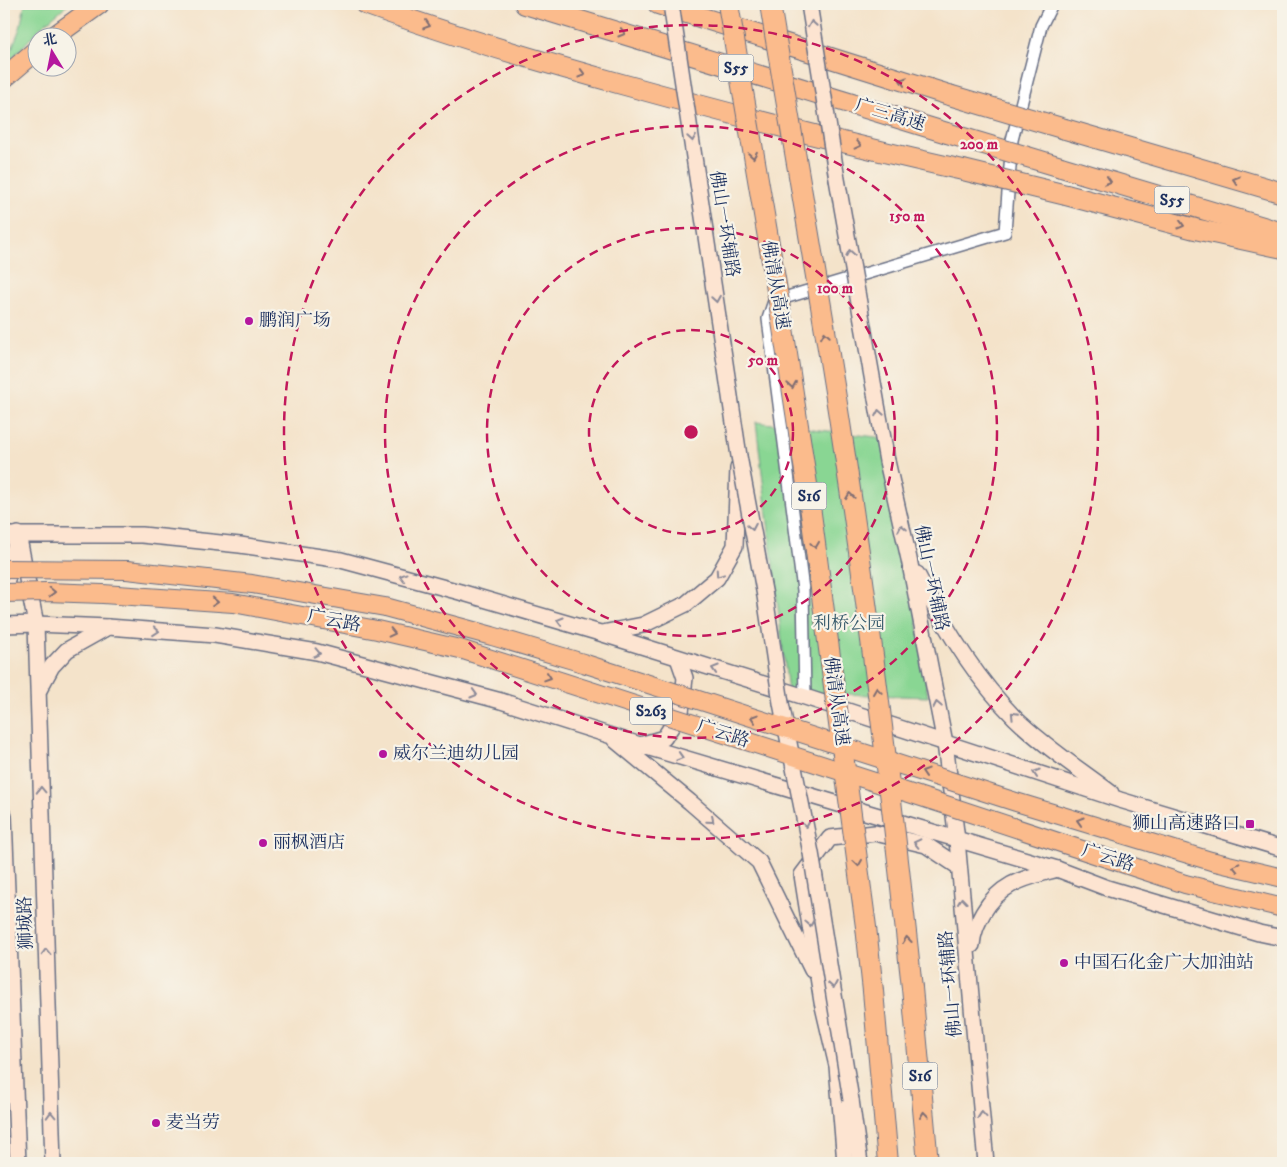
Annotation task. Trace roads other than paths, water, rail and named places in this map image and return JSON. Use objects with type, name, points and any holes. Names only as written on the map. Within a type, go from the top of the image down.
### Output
[{"type":"highway","points":[[66,28],[99,4]]},
{"type":"highway","points":[[365,4],[459,36],[723,112],[1283,248]]},
{"type":"highway","name":"广三高速","points":[[525,4],[1283,233]]},
{"type":"highway","name":"广三高速","points":[[658,4],[949,95],[1283,194]]},
{"type":"highway","name":"佛清从高速","points":[[728,4],[780,311],[808,491],[866,927],[888,1163]]},
{"type":"highway","name":"S16","points":[[770,4],[823,320],[853,517],[894,816],[928,1163]]},
{"type":"highway","points":[[4,78],[28,58]]},
{"type":"main road","name":"佛山一环辅路","points":[[672,4],[739,456],[765,596],[781,703],[811,853],[860,1163]]},
{"type":"main road","name":"佛山一环辅路","points":[[809,4],[837,179],[887,461],[909,559],[945,743],[957,840],[986,1163]]},
{"type":"main road","points":[[600,633],[643,625],[686,604],[718,578],[735,546],[739,456]]},
{"type":"main road","points":[[4,593],[11,534],[142,535],[240,545],[341,560],[600,633],[805,697],[1120,800],[1283,849]]},
{"type":"main road","name":"狮城路","points":[[11,534],[36,624],[52,1163]]},
{"type":"main road","points":[[909,559],[938,613],[961,649],[1015,718],[1052,749],[1120,800]]},
{"type":"main road","name":"广云路","points":[[4,569],[126,570],[252,584],[385,607],[583,663],[1016,802],[1211,861],[1283,878]]},
{"type":"main road","name":"广云路","points":[[4,593],[103,594],[233,603],[377,630],[460,648],[1185,884],[1283,908]]},
{"type":"main road","name":"广云路","points":[[4,625],[36,624],[108,627],[215,636],[317,652],[427,680],[1057,869],[1108,888],[1259,933],[1283,938]]},
{"type":"main road","points":[[38,692],[52,666],[66,650],[108,627]]},
{"type":"main road","points":[[640,745],[664,738],[681,712],[685,678],[678,658]]},
{"type":"main road","points":[[606,733],[759,862],[810,964],[822,1002]]},
{"type":"main road","name":"狮城路","points":[[4,816],[18,1163]]},
{"type":"main road","points":[[845,1163],[837,1066],[822,1002],[802,875],[830,838],[875,833],[926,845],[958,867]]},
{"type":"main road","points":[[970,974],[974,931],[989,903],[1000,891],[1014,882],[1057,869]]},
{"type":"street","points":[[805,697],[803,590],[768,319],[774,301],[1005,232],[1012,140],[1041,26],[1052,4]]},
{"type":"place","name":"鹏润广场","points":[[249,321]]},
{"type":"place","name":"威尔兰迪幼儿园","points":[[383,754]]},
{"type":"place","name":"狮山高速路口","points":[[1250,824]]},
{"type":"place","name":"丽枫酒店","points":[[263,843]]},
{"type":"place","name":"中国石化金广大加油站","points":[[1064,963]]},
{"type":"place","name":"麦当劳","points":[[156,1123]]},
{"type":"park label","name":"利桥公园","points":[[849,624]]}]
